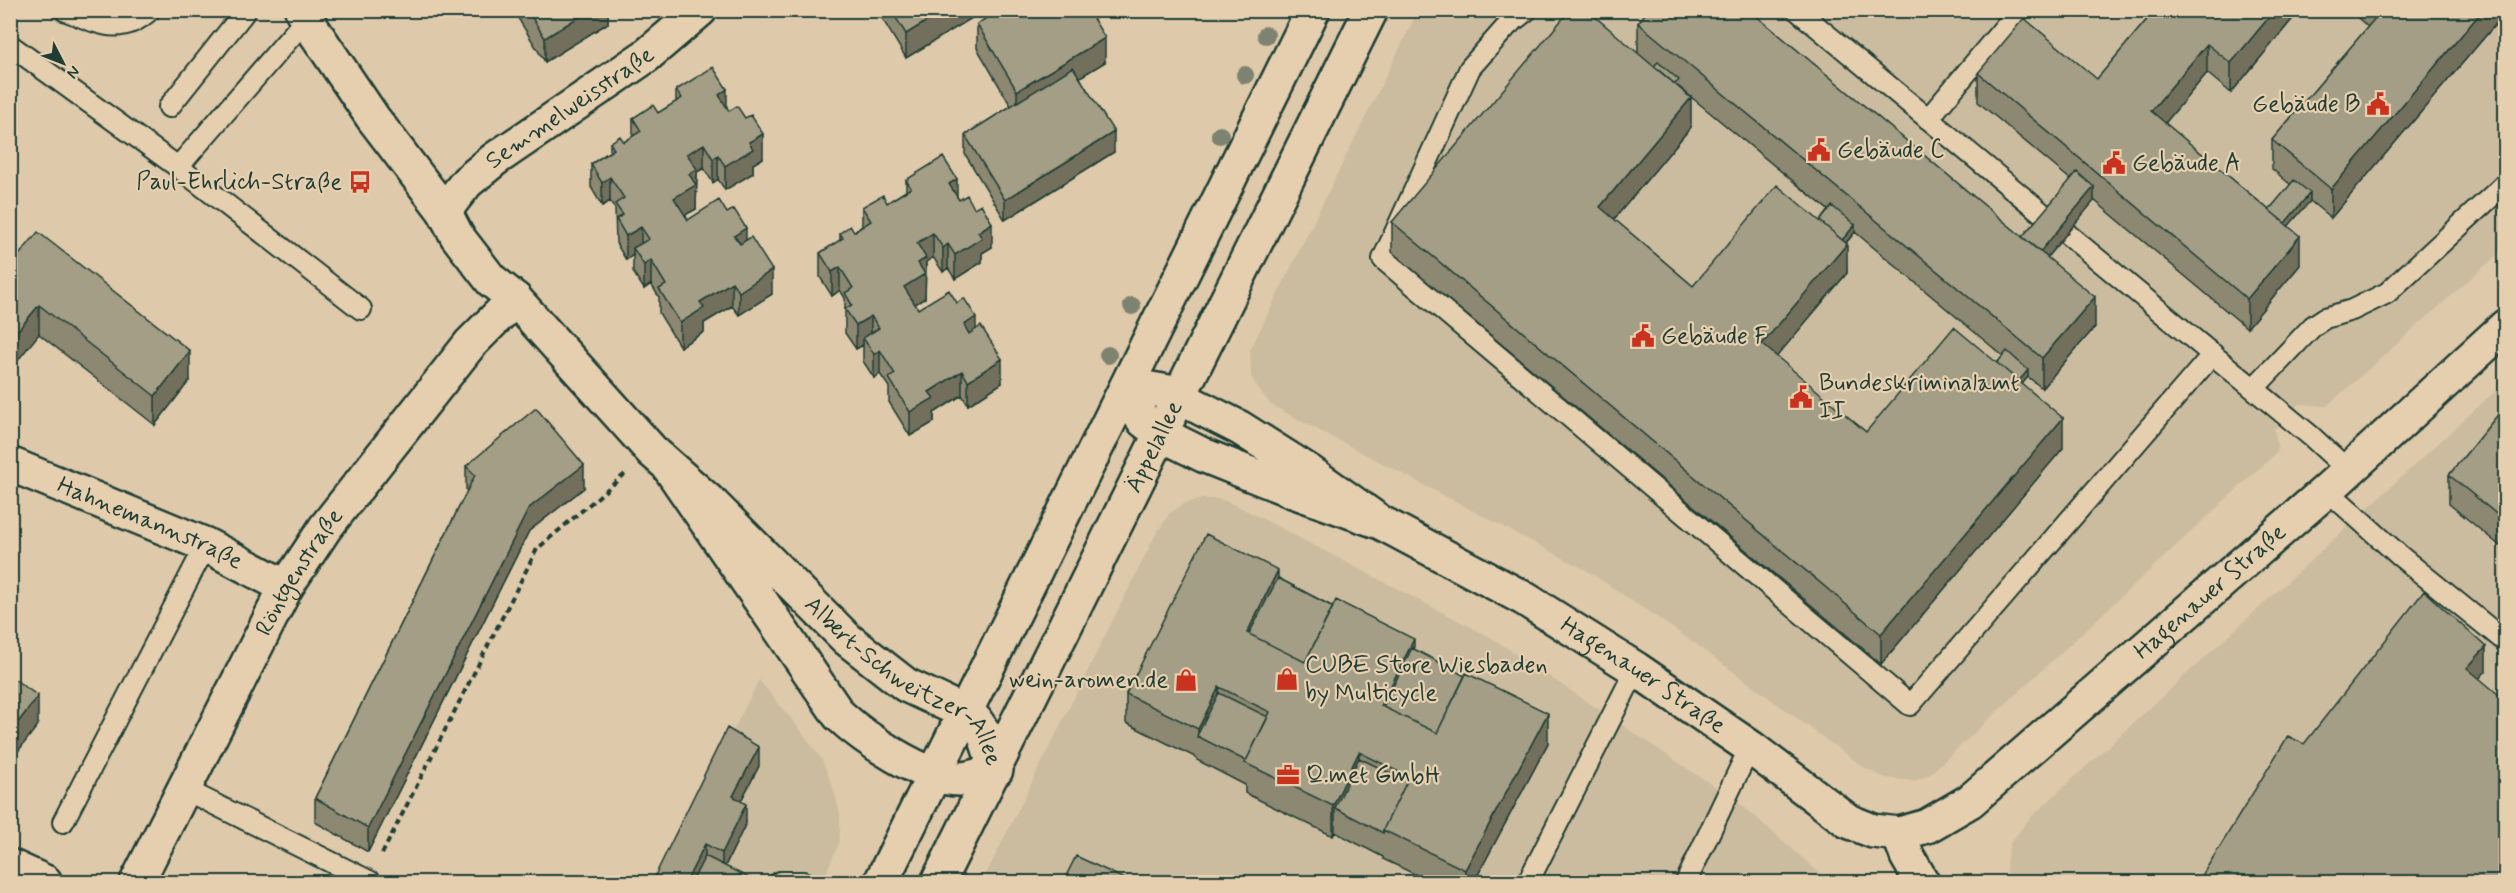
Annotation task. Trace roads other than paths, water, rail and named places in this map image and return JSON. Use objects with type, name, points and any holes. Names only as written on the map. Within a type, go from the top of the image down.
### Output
[{"type":"street","name":"Semmelweisstraße","points":[[444,211],[467,182],[495,159],[646,56],[700,10]]},
{"type":"street","points":[[881,882],[1313,10]]},
{"type":"street","name":"Äppelallee","points":[[938,882],[996,770],[1371,10]]},
{"type":"street","name":"Albert-Schweitzer-Allee","points":[[304,15],[373,118],[444,211],[464,226],[502,272],[515,299],[660,459],[712,504],[868,657],[906,685],[966,713],[984,733],[996,770],[961,780],[935,774],[877,746],[839,715],[660,459]]},
{"type":"street","name":"Röntgenstraße","points":[[137,882],[286,587],[325,528],[470,344],[515,299]]},
{"type":"street","name":"Hagenauer Straße","points":[[1380,522],[1308,471],[1240,428],[1180,396],[1145,388],[1124,393],[1144,421],[1161,434],[1213,459],[1380,522],[1525,599],[1636,669],[1750,747],[1848,821],[1873,831],[1899,834],[1927,826],[1970,801],[2338,481],[2505,326]]},
{"type":"street","name":"Hahnemannstraße","points":[[10,464],[206,545],[286,587]]},
{"type":"street","points":[[1899,834],[1907,856],[1922,882]]},
{"type":"street","points":[[10,866],[45,882]]},
{"type":"lane","points":[[64,10],[112,28],[140,20],[150,10]]},
{"type":"lane","points":[[169,107],[246,10]]},
{"type":"lane","points":[[1527,10],[1508,25],[1470,68],[1383,259],[1910,705],[2213,354]]},
{"type":"lane","points":[[1797,10],[2254,388],[2338,481],[2400,556],[2505,642]]},
{"type":"lane","points":[[1928,118],[2019,10]]},
{"type":"lane","points":[[178,167],[304,15]]},
{"type":"lane","points":[[10,45],[178,167],[361,309]]},
{"type":"lane","points":[[2254,388],[2313,326],[2325,318],[2352,310],[2387,293],[2505,183]]},
{"type":"lane","points":[[63,822],[206,545]]},
{"type":"lane","points":[[1528,882],[1636,669]]},
{"type":"lane","points":[[1686,882],[1750,747]]},
{"type":"lane","points":[[184,789],[370,882]]},
{"type":"lane","points":[[780,882],[802,882]]},
{"type":"place","name":"Gebäude B","points":[[2378,104]]},
{"type":"place","name":"Gebäude C","points":[[1819,150]]},
{"type":"place","name":"Gebäude A","points":[[2114,163]]},
{"type":"place","name":"Paul-Ehrlich-Straße","points":[[360,182]]},
{"type":"place","name":"Gebäude F","points":[[1643,336]]},
{"type":"place","name":"Bundeskriminalamt II","points":[[1801,397]]},
{"type":"place","name":"CUBE Store Wiesbaden by Multicycle","points":[[1287,679]]},
{"type":"place","name":"wein-aromen.de","points":[[1186,680]]},
{"type":"place","name":"Q.met GmbH","points":[[1288,775]]}]
